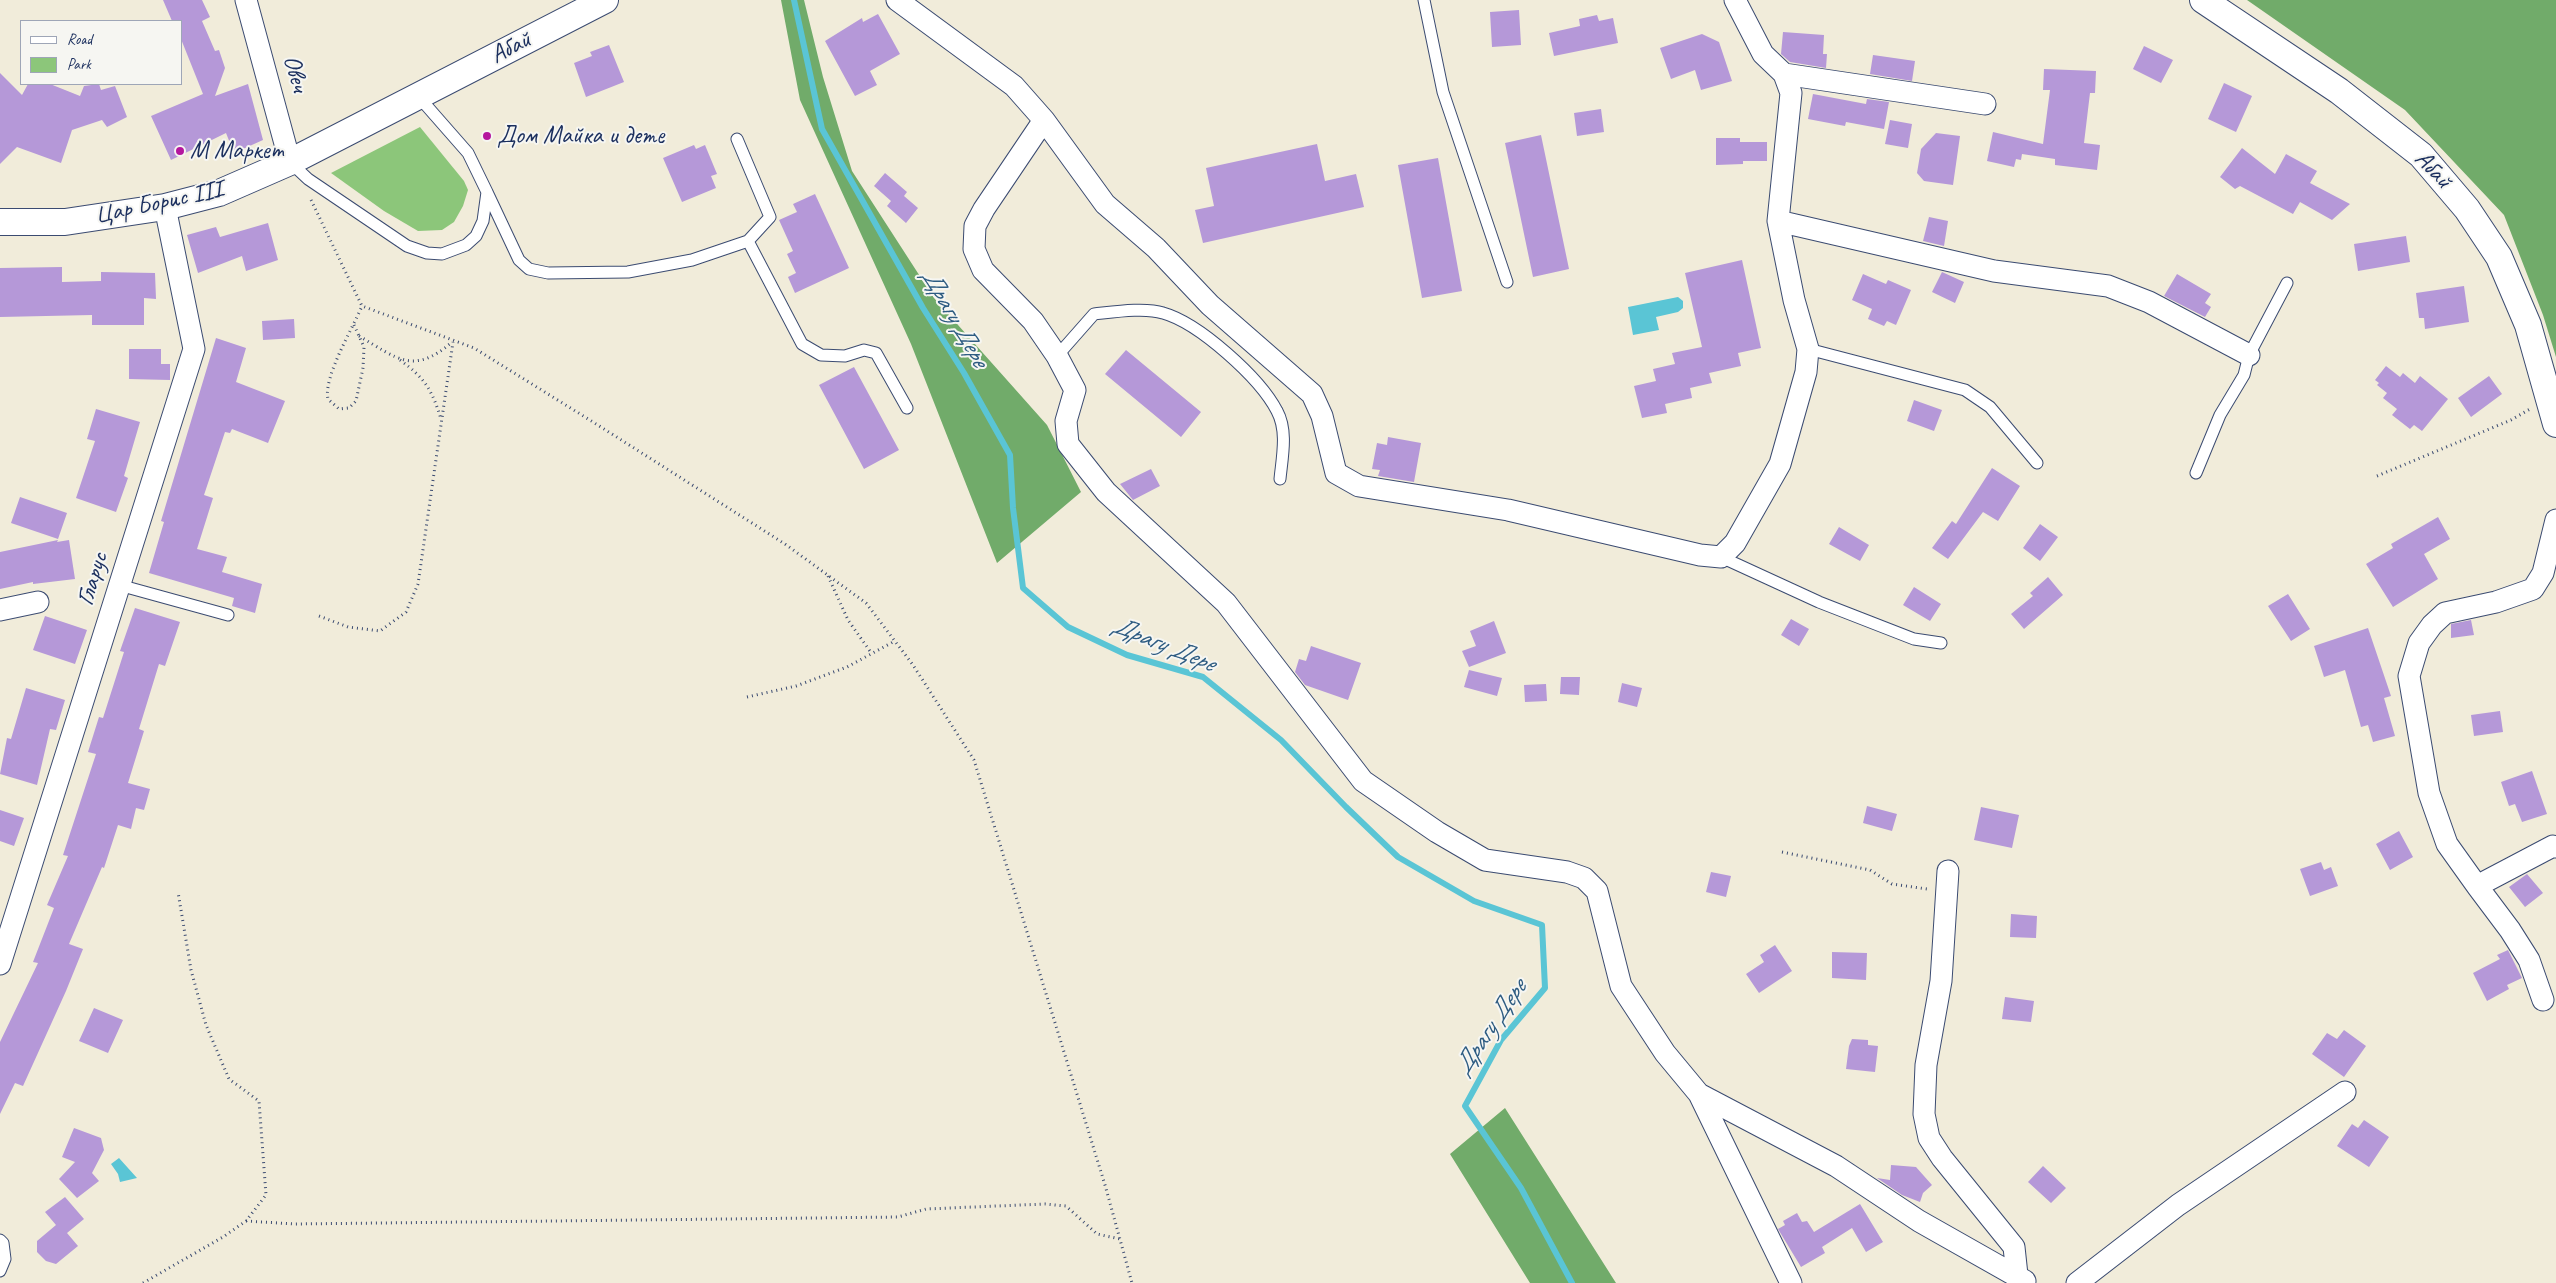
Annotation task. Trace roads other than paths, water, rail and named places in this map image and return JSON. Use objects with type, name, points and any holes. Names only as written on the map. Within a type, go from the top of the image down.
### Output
[{"type":"street","name":"Овеч","points":[[246,0],[299,171]]},
{"type":"street","name":"Абай","points":[[418,96],[604,0]]},
{"type":"street","points":[[897,0],[1014,86],[1044,120],[1105,204],[1156,248],[1210,305],[1312,394],[1322,416],[1336,473],[1359,486],[1508,510],[1700,555],[1721,557],[1735,543],[1780,464],[1806,372],[1808,348],[1794,300],[1778,221],[1791,93],[1784,74],[1762,54],[1735,0]]},
{"type":"street","name":"Абай","points":[[2203,0],[2339,91],[2421,154],[2468,209],[2499,257],[2528,325],[2556,424]]},
{"type":"street","points":[[1784,74],[1985,104]]},
{"type":"street","name":"Цар Борис III","points":[[0,222],[64,222],[165,207],[299,171],[418,96]]},
{"type":"street","points":[[1044,120],[984,209],[975,226],[974,249],[983,270],[1033,321],[1075,390],[1066,421],[1068,444],[1106,492],[1226,603],[1363,781],[1437,832],[1485,860],[1567,872],[1584,878],[1597,891],[1621,986],[1665,1053],[1699,1094],[1791,1283]]},
{"type":"street","name":"Гларус","points":[[0,964],[194,349],[165,207]]},
{"type":"street","points":[[1778,221],[1994,271],[2108,286],[2149,302],[2249,355]]},
{"type":"street","points":[[2543,1000],[2529,960],[2510,930],[2447,844],[2429,793],[2409,676],[2419,643],[2432,625],[2445,613],[2496,602],[2533,589],[2543,573],[2556,520]]},
{"type":"street","points":[[0,610],[38,602]]},
{"type":"street","points":[[2477,886],[2553,846],[2556,847]]},
{"type":"street","points":[[1947,879],[1941,981],[1926,1065],[1924,1114],[1929,1138],[1942,1158],[2014,1247],[2022,1279]]},
{"type":"street","points":[[2077,1283],[2178,1205],[2345,1092]]},
{"type":"street","points":[[1699,1094],[1836,1166],[1919,1221],[2022,1279]]},
{"type":"lane","points":[[1424,0],[1443,92],[1507,282]]},
{"type":"lane","points":[[418,96],[468,153],[519,260],[529,269],[548,273],[628,272],[692,260],[748,241],[770,217],[736,139]]},
{"type":"lane","points":[[299,171],[407,246],[427,253],[442,254],[466,245],[476,236],[483,221],[487,192]]},
{"type":"lane","points":[[748,241],[802,344],[821,355],[845,356],[864,350],[876,353],[907,408]]},
{"type":"lane","points":[[2196,473],[2220,415],[2244,375],[2249,355],[2287,283]]},
{"type":"lane","points":[[1056,356],[1094,314],[1117,311],[1161,312],[1186,322],[1249,373],[1278,412],[1283,436],[1280,479]]},
{"type":"lane","points":[[1808,348],[1965,390],[1990,407],[2037,463]]},
{"type":"lane","points":[[1721,557],[1819,602],[1914,639],[1940,643]]},
{"type":"lane","points":[[120,585],[228,615]]},
{"type":"lane","points":[[0,1240],[3,1243],[5,1259],[0,1271]]},
{"type":"water","points":[[1678,297],[1683,301],[1683,308],[1678,312],[1656,317],[1659,330],[1633,335],[1628,307]]},
{"type":"water","points":[[119,1158],[137,1178],[120,1182],[118,1174],[111,1164]]},
{"type":"waterway","name":"Драгу Дере","points":[[794,0],[822,129],[923,308],[964,373],[1010,455],[1013,508],[1023,588],[1068,627],[1127,655],[1203,677],[1281,740],[1398,857],[1474,901],[1542,925],[1545,988],[1501,1040],[1465,1106],[1521,1188],[1572,1283]]},
{"type":"place","name":"Дом Майка и дете","points":[[487,136]]},
{"type":"place","name":"М Маркет","points":[[180,151]]}]
